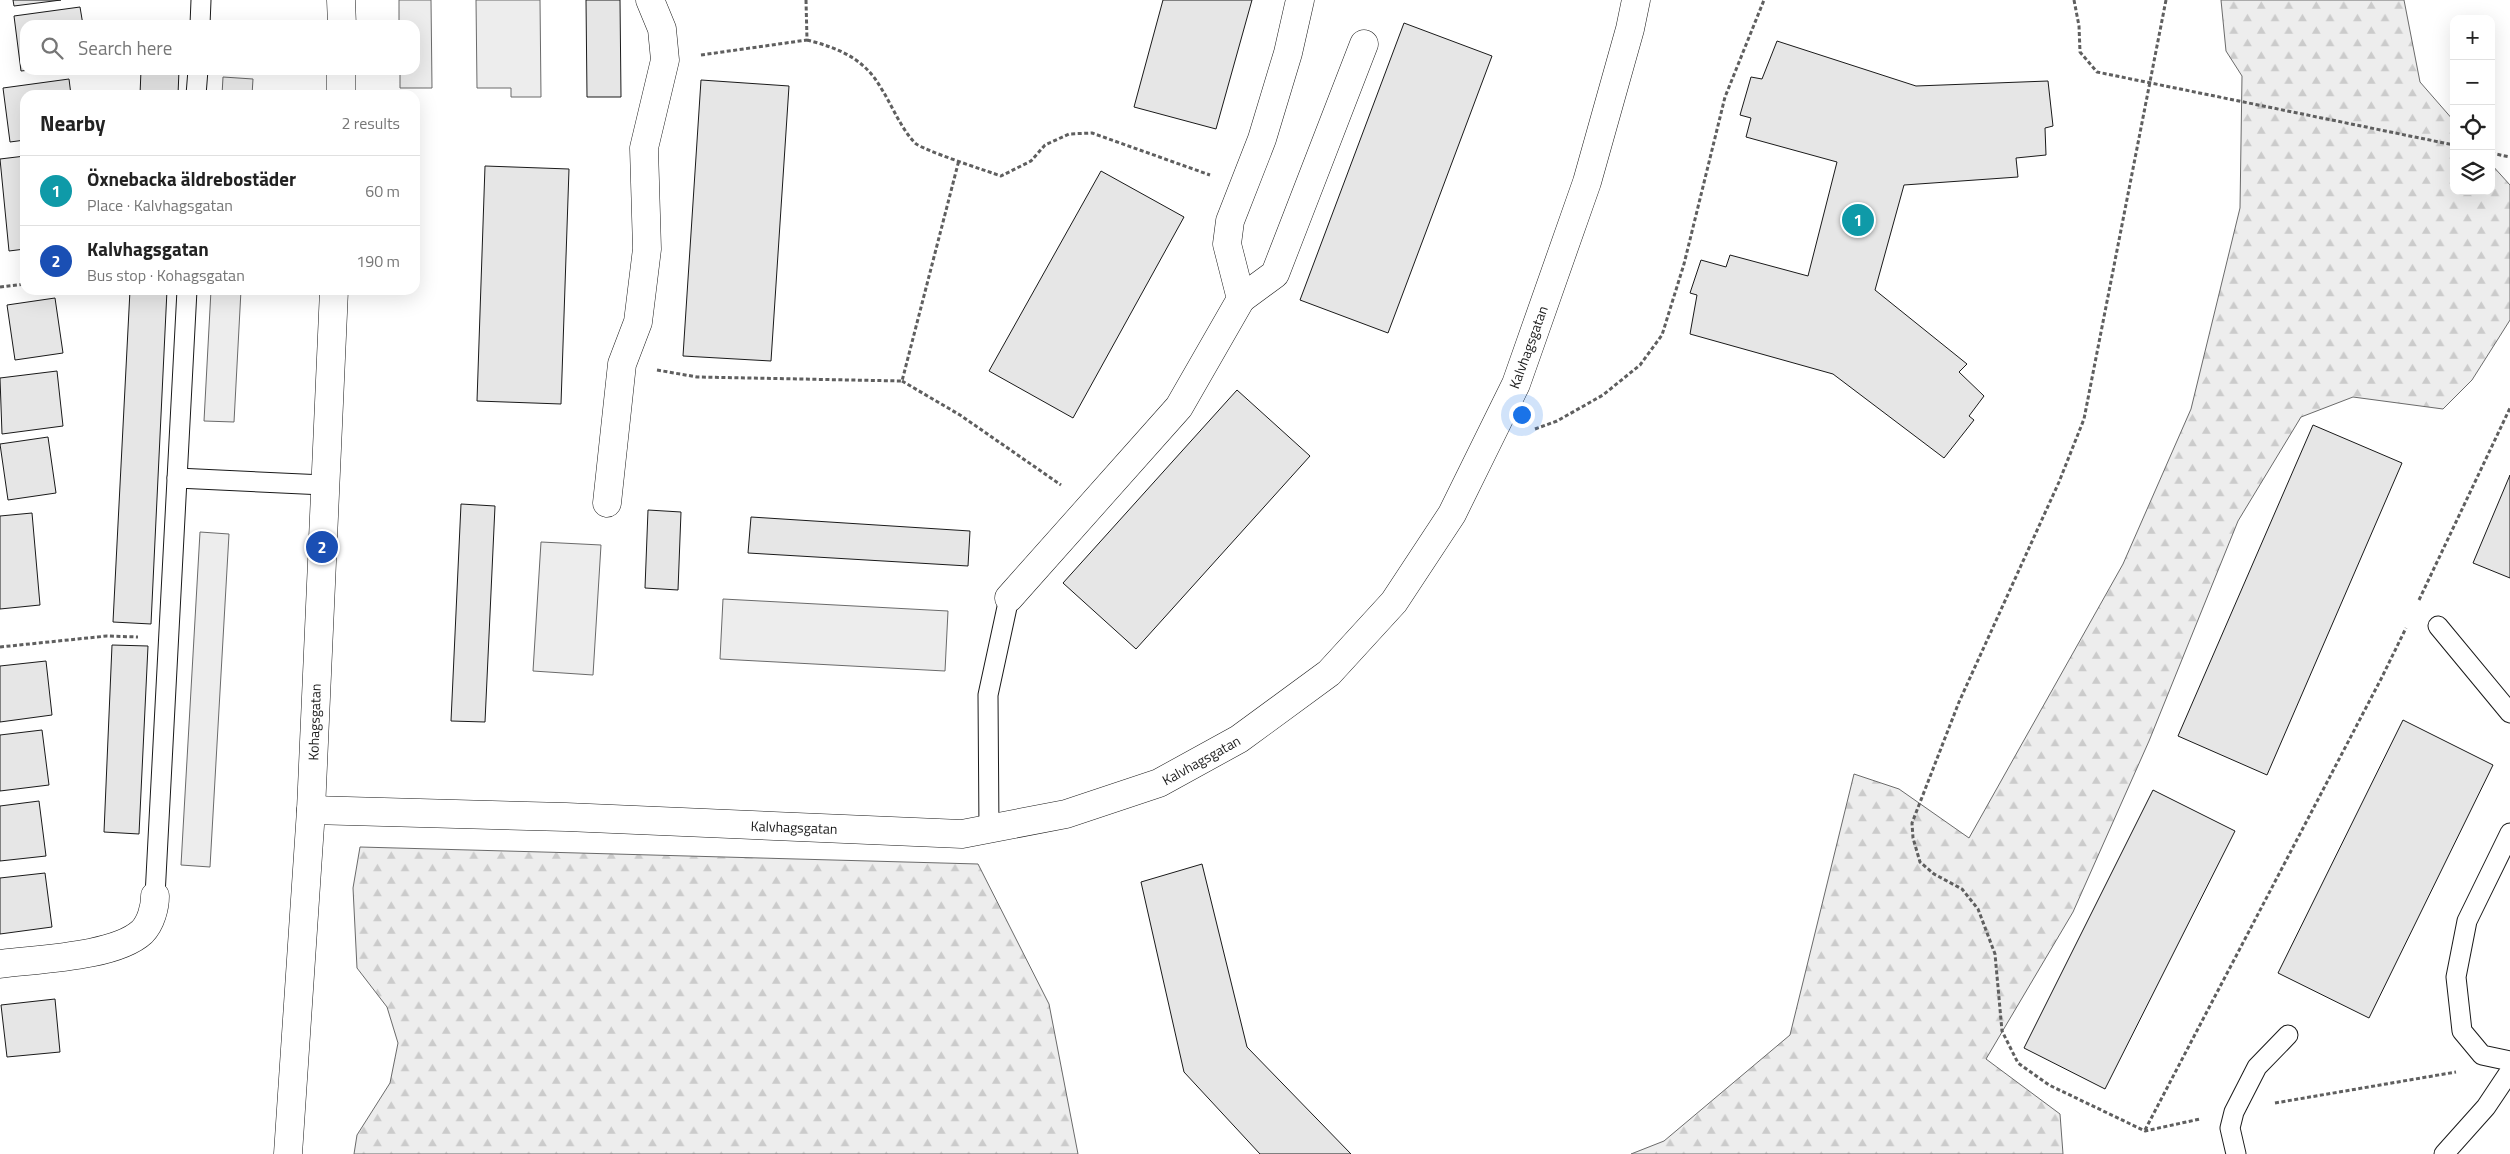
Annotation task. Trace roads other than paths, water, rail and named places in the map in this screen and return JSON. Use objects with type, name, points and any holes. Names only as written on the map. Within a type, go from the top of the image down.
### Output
[{"type":"street","points":[[341,0],[342,20]]},
{"type":"street","points":[[607,504],[622,364],[638,322],[647,249],[644,148],[665,60],[662,29],[650,0]]},
{"type":"street","points":[[1241,299],[1227,244],[1230,220],[1262,139],[1288,53],[1300,0]]},
{"type":"street","name":"Kalvhagsgatan","points":[[310,810],[566,817],[962,834],[1066,814],[1159,784],[1239,739],[1329,673],[1394,602],[1452,514],[1516,384],[1587,182],[1630,29],[1636,0]]},
{"type":"street","points":[[1009,598],[1090,505],[1179,408],[1241,299],[1276,274],[1364,44]]},
{"type":"street","points":[[341,75],[341,90]]},
{"type":"street","name":"Kohagsgatan","points":[[288,1154],[310,810],[334,295]]},
{"type":"street","points":[[0,964],[103,951],[123,944],[143,931],[155,906],[155,896]]},
{"type":"lane","points":[[200,20],[201,0]]},
{"type":"lane","points":[[196,90],[198,75]]},
{"type":"lane","points":[[155,896],[187,295]]},
{"type":"lane","points":[[177,478],[324,485]]},
{"type":"lane","points":[[989,830],[988,695],[1009,598]]},
{"type":"lane","points":[[2438,626],[2510,713]]},
{"type":"lane","points":[[2510,833],[2468,921],[2456,976],[2462,1031],[2482,1055],[2510,1061]]},
{"type":"lane","points":[[2236,1154],[2230,1128],[2234,1112],[2257,1067],[2288,1035]]},
{"type":"lane","points":[[2444,1154],[2486,1107],[2510,1071]]},
{"type":"place","name":"Öxnebacka äldrebostäder","points":[[1858,220]]},
{"type":"place","name":"Kalvhagsgatan","points":[[322,547]]}]
